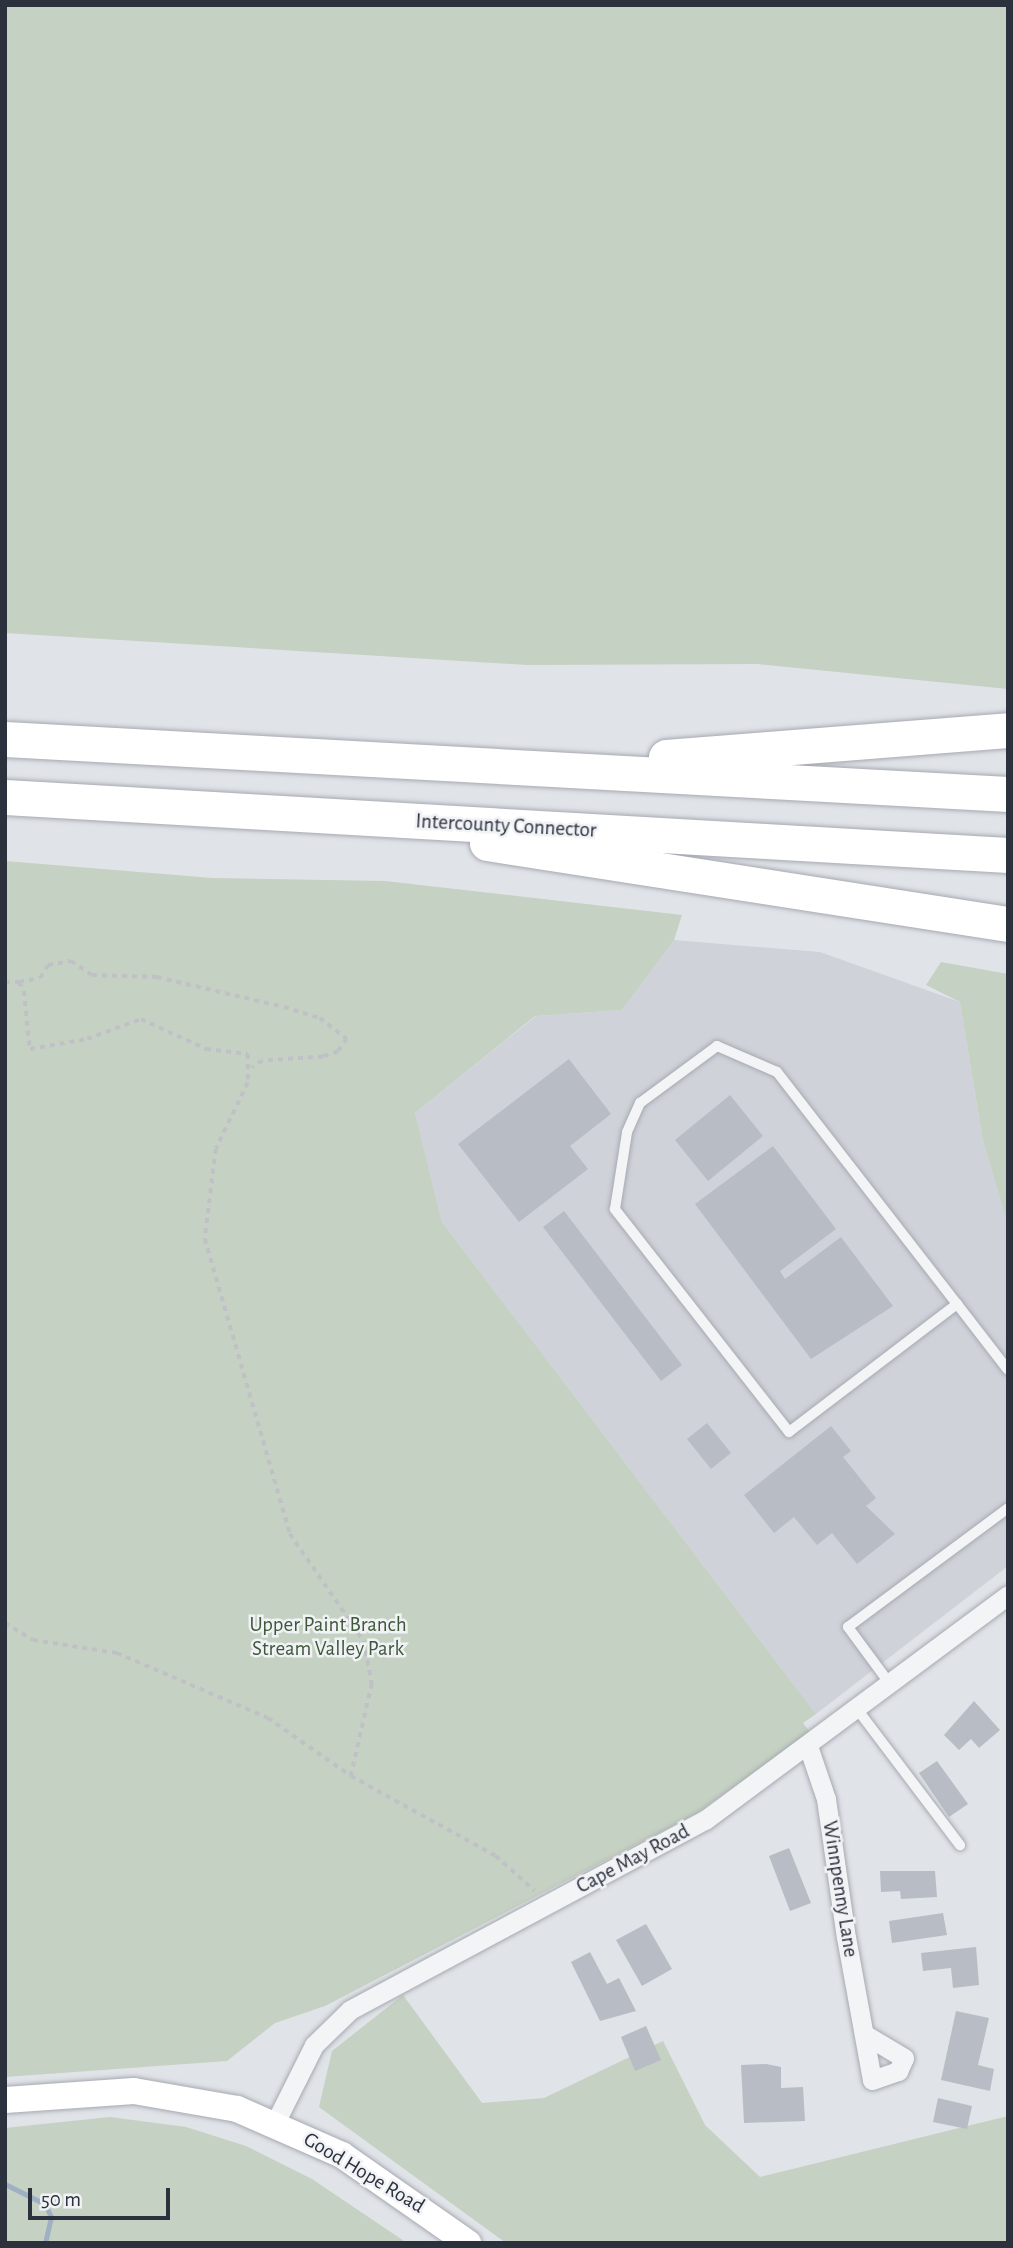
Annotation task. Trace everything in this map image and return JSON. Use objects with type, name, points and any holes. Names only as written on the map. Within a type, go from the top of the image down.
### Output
[{"type":"highway","points":[[587,767],[750,746],[1008,730]]},
{"type":"highway","points":[[5,739],[587,767],[1008,794]]},
{"type":"highway","name":"Intercounty Connector","points":[[5,797],[1008,855]]},
{"type":"highway","points":[[367,818],[576,861],[1008,924]]},
{"type":"street","name":"Cape May Road","points":[[275,2123],[309,2053],[336,2021],[697,1825],[808,1746],[1008,1595]]},
{"type":"street","name":"Winnpenny Lane","points":[[808,1746],[826,1799],[864,2034]]},
{"type":"street","name":"Good Hope Road","points":[[5,2100],[146,2092],[210,2102],[275,2123],[374,2175],[468,2243]]},
{"type":"lane","points":[[957,1304],[789,1432],[615,1209],[627,1132],[640,1104],[718,1046],[777,1072],[957,1304],[1008,1370]]},
{"type":"lane","points":[[890,1684],[848,1627],[1008,1507]]},
{"type":"lane","points":[[858,1709],[960,1845]]},
{"type":"path","points":[[5,982],[40,978],[48,965],[71,961],[92,975],[157,977],[274,1004],[320,1018],[347,1039],[338,1052],[323,1057],[262,1061],[251,1068],[216,1149],[205,1239],[290,1534],[363,1641],[372,1684],[351,1776]]},
{"type":"path","points":[[19,982],[30,1049],[87,1039],[141,1019],[206,1049],[248,1054],[251,1068]]},
{"type":"path","points":[[5,1623],[33,1640],[117,1653],[189,1679],[268,1718],[351,1776],[496,1856],[549,1904]]},
{"type":"shaded area","points":[[674,940],[820,952],[960,1002],[983,1141],[1008,1225],[1008,1566],[816,1714],[442,1222],[415,1113],[536,1016],[622,1010]]},
{"type":"green space","points":[[5,5],[1008,5],[1008,689],[757,664],[528,665],[5,633]]},
{"type":"green space","name":"Upper Paint Branch Stream Valley Park","points":[[5,861],[212,878],[385,881],[682,915],[674,940],[622,1010],[535,1016],[415,1113],[442,1222],[816,1714],[803,1723],[810,1732],[697,1813],[325,2006],[275,2023],[227,2061],[5,2077]]},
{"type":"green space","points":[[941,962],[1008,974],[1008,1225],[983,1141],[960,1002],[926,985]]},
{"type":"green space","points":[[403,1995],[482,2103],[544,2098],[663,2041],[705,2125],[760,2177],[1008,2116],[1008,2243],[506,2243],[319,2107],[332,2051]]},
{"type":"green space","points":[[110,2117],[186,2127],[246,2146],[312,2179],[407,2243],[5,2243],[5,2128]]},
{"type":"building","points":[[569,1059],[611,1114],[570,1146],[588,1169],[519,1222],[458,1144]]},
{"type":"building","points":[[730,1095],[763,1136],[708,1181],[675,1140]]},
{"type":"building","points":[[773,1146],[836,1229],[780,1271],[785,1279],[841,1237],[893,1306],[811,1359],[695,1204]]},
{"type":"building","points":[[564,1211],[682,1365],[661,1381],[543,1227]]},
{"type":"building","points":[[707,1423],[731,1453],[711,1469],[687,1439]]},
{"type":"building","points":[[831,1426],[851,1451],[843,1457],[876,1498],[866,1506],[895,1534],[857,1564],[832,1533],[817,1545],[794,1517],[774,1533],[744,1495]]},
{"type":"building","points":[[974,1701],[1000,1730],[979,1748],[971,1739],[959,1750],[944,1735]]},
{"type":"building","points":[[937,1761],[968,1804],[949,1817],[919,1773]]},
{"type":"building","points":[[789,1848],[811,1903],[790,1911],[769,1856]]},
{"type":"building","points":[[880,1871],[935,1871],[937,1897],[901,1899],[900,1891],[881,1892]]},
{"type":"building","points":[[943,1913],[947,1935],[892,1943],[889,1921]]},
{"type":"building","points":[[646,1924],[672,1969],[642,1986],[616,1940]]},
{"type":"building","points":[[976,1947],[979,1985],[953,1988],[951,1968],[923,1971],[921,1953]]},
{"type":"building","points":[[590,1952],[607,1984],[619,1978],[636,2011],[600,2021],[571,1962]]},
{"type":"building","points":[[956,2011],[989,2018],[978,2065],[994,2069],[990,2091],[941,2080]]},
{"type":"building","points":[[646,2026],[661,2060],[635,2071],[621,2037]]},
{"type":"building","points":[[766,2064],[781,2067],[781,2088],[803,2087],[805,2121],[744,2123],[741,2065]]},
{"type":"building","points":[[938,2098],[972,2106],[967,2129],[933,2122]]},
{"type":"waterway","points":[[5,2184],[45,2204],[51,2217],[45,2243]]}]
